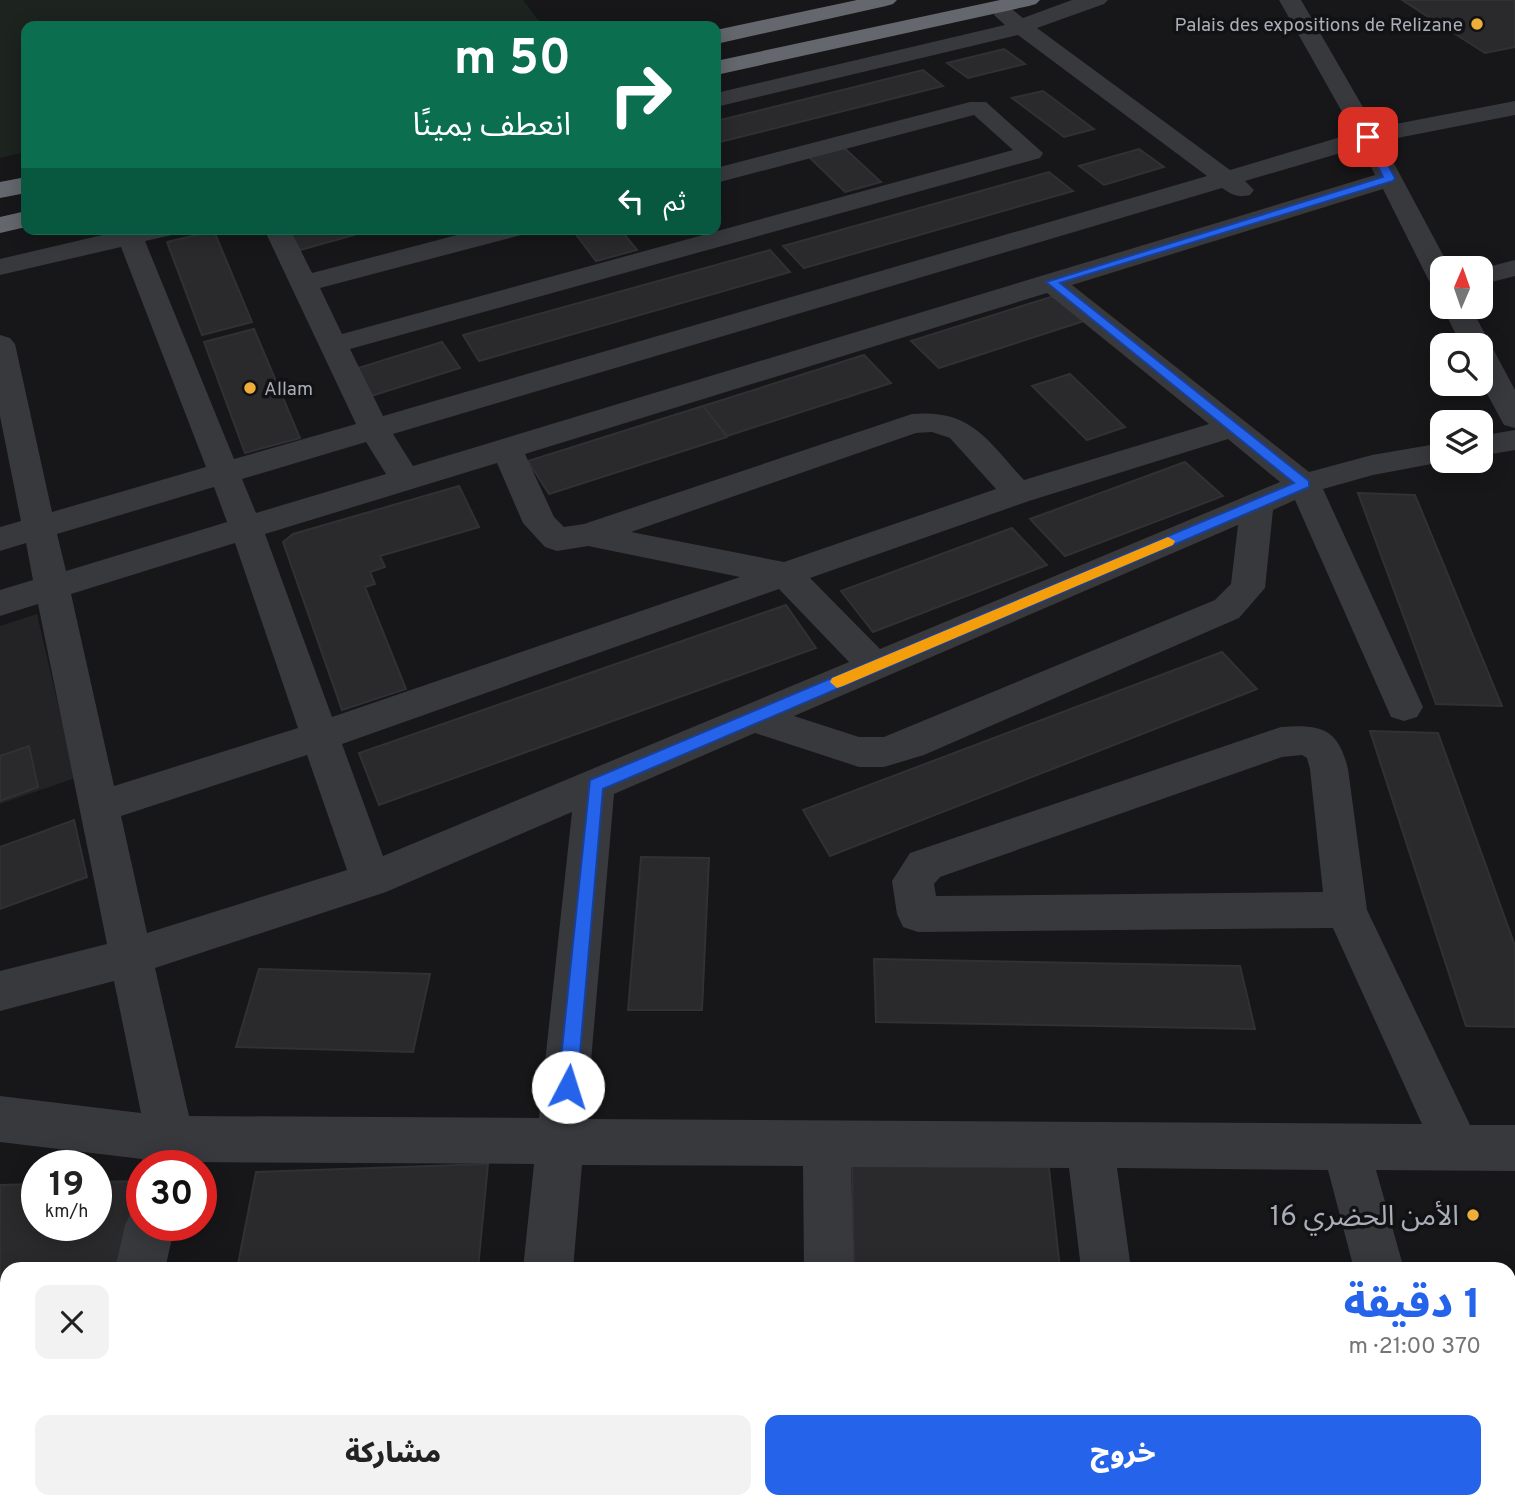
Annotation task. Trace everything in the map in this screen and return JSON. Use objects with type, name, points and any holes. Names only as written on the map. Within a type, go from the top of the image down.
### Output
[{"type":"highway","points":[[721,36],[886,0]]},
{"type":"highway","points":[[721,67],[1029,0]]},
{"type":"highway","points":[[0,190],[21,185]]},
{"type":"highway","points":[[0,225],[21,220]]},
{"type":"street","points":[[721,99],[1021,27],[1060,9],[1097,0]]},
{"type":"street","points":[[1290,0],[1368,137],[1430,256]]},
{"type":"street","points":[[994,8],[1273,214]]},
{"type":"street","points":[[333,345],[1031,153],[978,107],[721,175]]},
{"type":"street","points":[[0,539],[1368,137],[1515,108]]},
{"type":"street","points":[[0,603],[1390,178]]},
{"type":"street","points":[[0,267],[52,241],[138,235]]},
{"type":"street","points":[[280,235],[374,429],[405,479]]},
{"type":"street","points":[[304,284],[489,235]]},
{"type":"street","points":[[130,237],[246,528],[371,880]]},
{"type":"street","points":[[1493,274],[1515,268]]},
{"type":"street","points":[[1051,282],[1304,484],[1404,707]]},
{"type":"street","points":[[0,344],[131,957],[167,1150]]},
{"type":"street","points":[[1493,377],[1515,418]]},
{"type":"street","points":[[506,448],[540,523],[557,539],[587,535],[912,424],[934,422],[961,431],[1018,493]]},
{"type":"street","points":[[99,807],[320,736],[1018,493],[1234,427]]},
{"type":"street","points":[[1493,444],[1515,440]]},
{"type":"street","points":[[0,991],[131,957],[371,880],[1304,484],[1372,465],[1430,455]]},
{"type":"street","points":[[753,718],[859,751],[884,752],[910,744],[1227,609],[1248,588],[1257,504]]},
{"type":"street","points":[[587,535],[785,574],[875,666]]},
{"type":"street","points":[[1346,910],[918,914],[913,881],[925,865],[1280,742],[1306,740],[1324,749],[1329,769],[1346,910],[1457,1148]]},
{"type":"street","points":[[549,1262],[595,785]]},
{"type":"street","points":[[0,1119],[157,1150]]},
{"type":"street","points":[[217,1151],[562,1142],[1515,1148]]},
{"type":"street","points":[[828,1144],[829,1262]]},
{"type":"street","points":[[1090,1145],[1105,1262]]},
{"type":"street","points":[[1346,1147],[1377,1262]]},
{"type":"street","points":[[142,1262],[146,1241]]},
{"type":"shaded area","points":[[0,0],[523,0],[539,21],[21,21],[21,153],[0,158]]},
{"type":"shaded area","points":[[37,614],[75,778],[0,804],[0,626]]},
{"type":"building","name":"Palais des expositions de Relizane","points":[[1402,0],[1515,0],[1515,47],[1485,53]]},
{"type":"building","points":[[1004,49],[1025,64],[968,78],[947,63]]},
{"type":"building","points":[[923,70],[943,86],[721,142],[721,120]]},
{"type":"building","points":[[1043,91],[1094,129],[1064,137],[1012,98]]},
{"type":"building","points":[[841,145],[881,182],[845,192],[806,154]]},
{"type":"building","points":[[1139,149],[1164,167],[1104,185],[1079,166]]},
{"type":"building","points":[[1049,172],[1073,191],[804,268],[783,246]]},
{"type":"building","points":[[197,235],[216,235],[252,322],[202,335],[167,242]]},
{"type":"building","points":[[291,235],[354,235],[300,250]]},
{"type":"building","points":[[576,235],[625,235],[637,250],[596,261]]},
{"type":"building","points":[[770,250],[790,272],[479,361],[463,335]]},
{"type":"building","points":[[1057,295],[1087,320],[939,368],[911,341]]},
{"type":"building","points":[[254,329],[300,438],[245,453],[204,342]]},
{"type":"building","points":[[442,342],[460,368],[371,396],[355,369]]},
{"type":"building","points":[[864,355],[891,383],[727,436],[703,406]]},
{"type":"building","points":[[1070,374],[1125,427],[1087,440],[1032,386]]},
{"type":"building","points":[[703,406],[727,437],[549,494],[528,461]]},
{"type":"building","points":[[1185,462],[1223,496],[1065,556],[1030,519]]},
{"type":"building","points":[[459,486],[479,527],[380,556],[385,567],[370,572],[375,584],[365,587],[406,689],[342,710],[283,542],[293,534]]},
{"type":"building","points":[[1358,493],[1415,495],[1502,706],[1436,704]]},
{"type":"building","points":[[1012,528],[1047,565],[873,632],[841,591]]},
{"type":"building","points":[[786,605],[816,648],[379,805],[359,753]]},
{"type":"building","points":[[1222,652],[1257,689],[830,856],[803,810]]},
{"type":"building","points":[[1370,731],[1438,733],[1515,946],[1515,1027],[1466,1026]]},
{"type":"building","points":[[29,746],[38,787],[0,801],[0,756]]},
{"type":"building","points":[[74,820],[87,877],[0,909],[0,847]]},
{"type":"building","points":[[641,857],[709,858],[702,1010],[628,1010]]},
{"type":"building","points":[[874,959],[1240,966],[1255,1029],[876,1022]]},
{"type":"building","points":[[259,969],[430,974],[413,1052],[236,1047]]},
{"type":"building","points":[[852,1154],[1048,1159],[1059,1262],[854,1262]]},
{"type":"building","points":[[488,1164],[479,1262],[238,1262],[256,1172]]},
{"type":"building","points":[[126,1181],[126,1232],[118,1262],[0,1262],[0,1185],[21,1184],[21,1241],[112,1241],[112,1182]]},
{"type":"slow traffic","points":[[837,682],[1168,541]]},
{"type":"place","name":"Palais des expositions de Relizane","points":[[1477,24]]},
{"type":"place","name":"Allam","points":[[250,388]]},
{"type":"place","name":"الأمن الحضري 16","points":[[1473,1215]]},
{"type":"route","points":[[568,1087],[595,785],[1304,484],[1051,282],[1390,178],[1368,137]]}]
